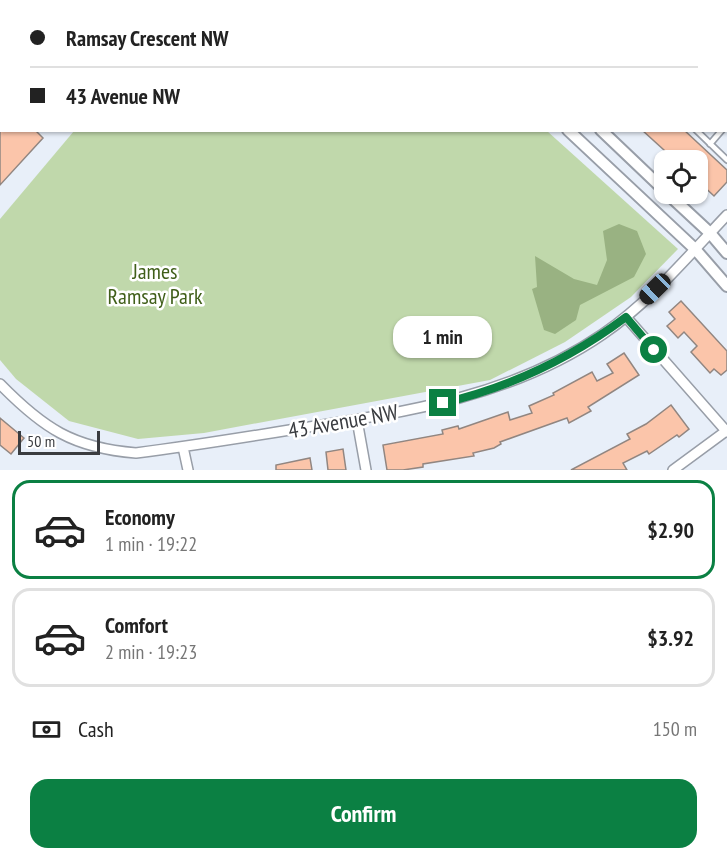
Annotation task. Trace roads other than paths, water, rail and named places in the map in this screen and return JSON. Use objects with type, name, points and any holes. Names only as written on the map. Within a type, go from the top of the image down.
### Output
[{"type":"street","points":[[570,132],[695,249],[727,286]]},
{"type":"street","points":[[603,132],[654,180]]},
{"type":"street","points":[[679,204],[710,233],[727,253]]},
{"type":"street","name":"43 Avenue NW","points":[[0,384],[43,424],[86,444],[136,453],[357,420],[454,400],[509,384],[579,349],[626,317],[727,215]]},
{"type":"street","points":[[626,317],[727,432],[673,470]]},
{"type":"street","points":[[357,420],[366,470]]},
{"type":"street","points":[[183,447],[188,470]]},
{"type":"lane","points":[[698,132],[727,160]]},
{"type":"lane","points":[[710,144],[720,132]]},
{"type":"park label","name":"James Ramsay Park","points":[[155,284]]}]
